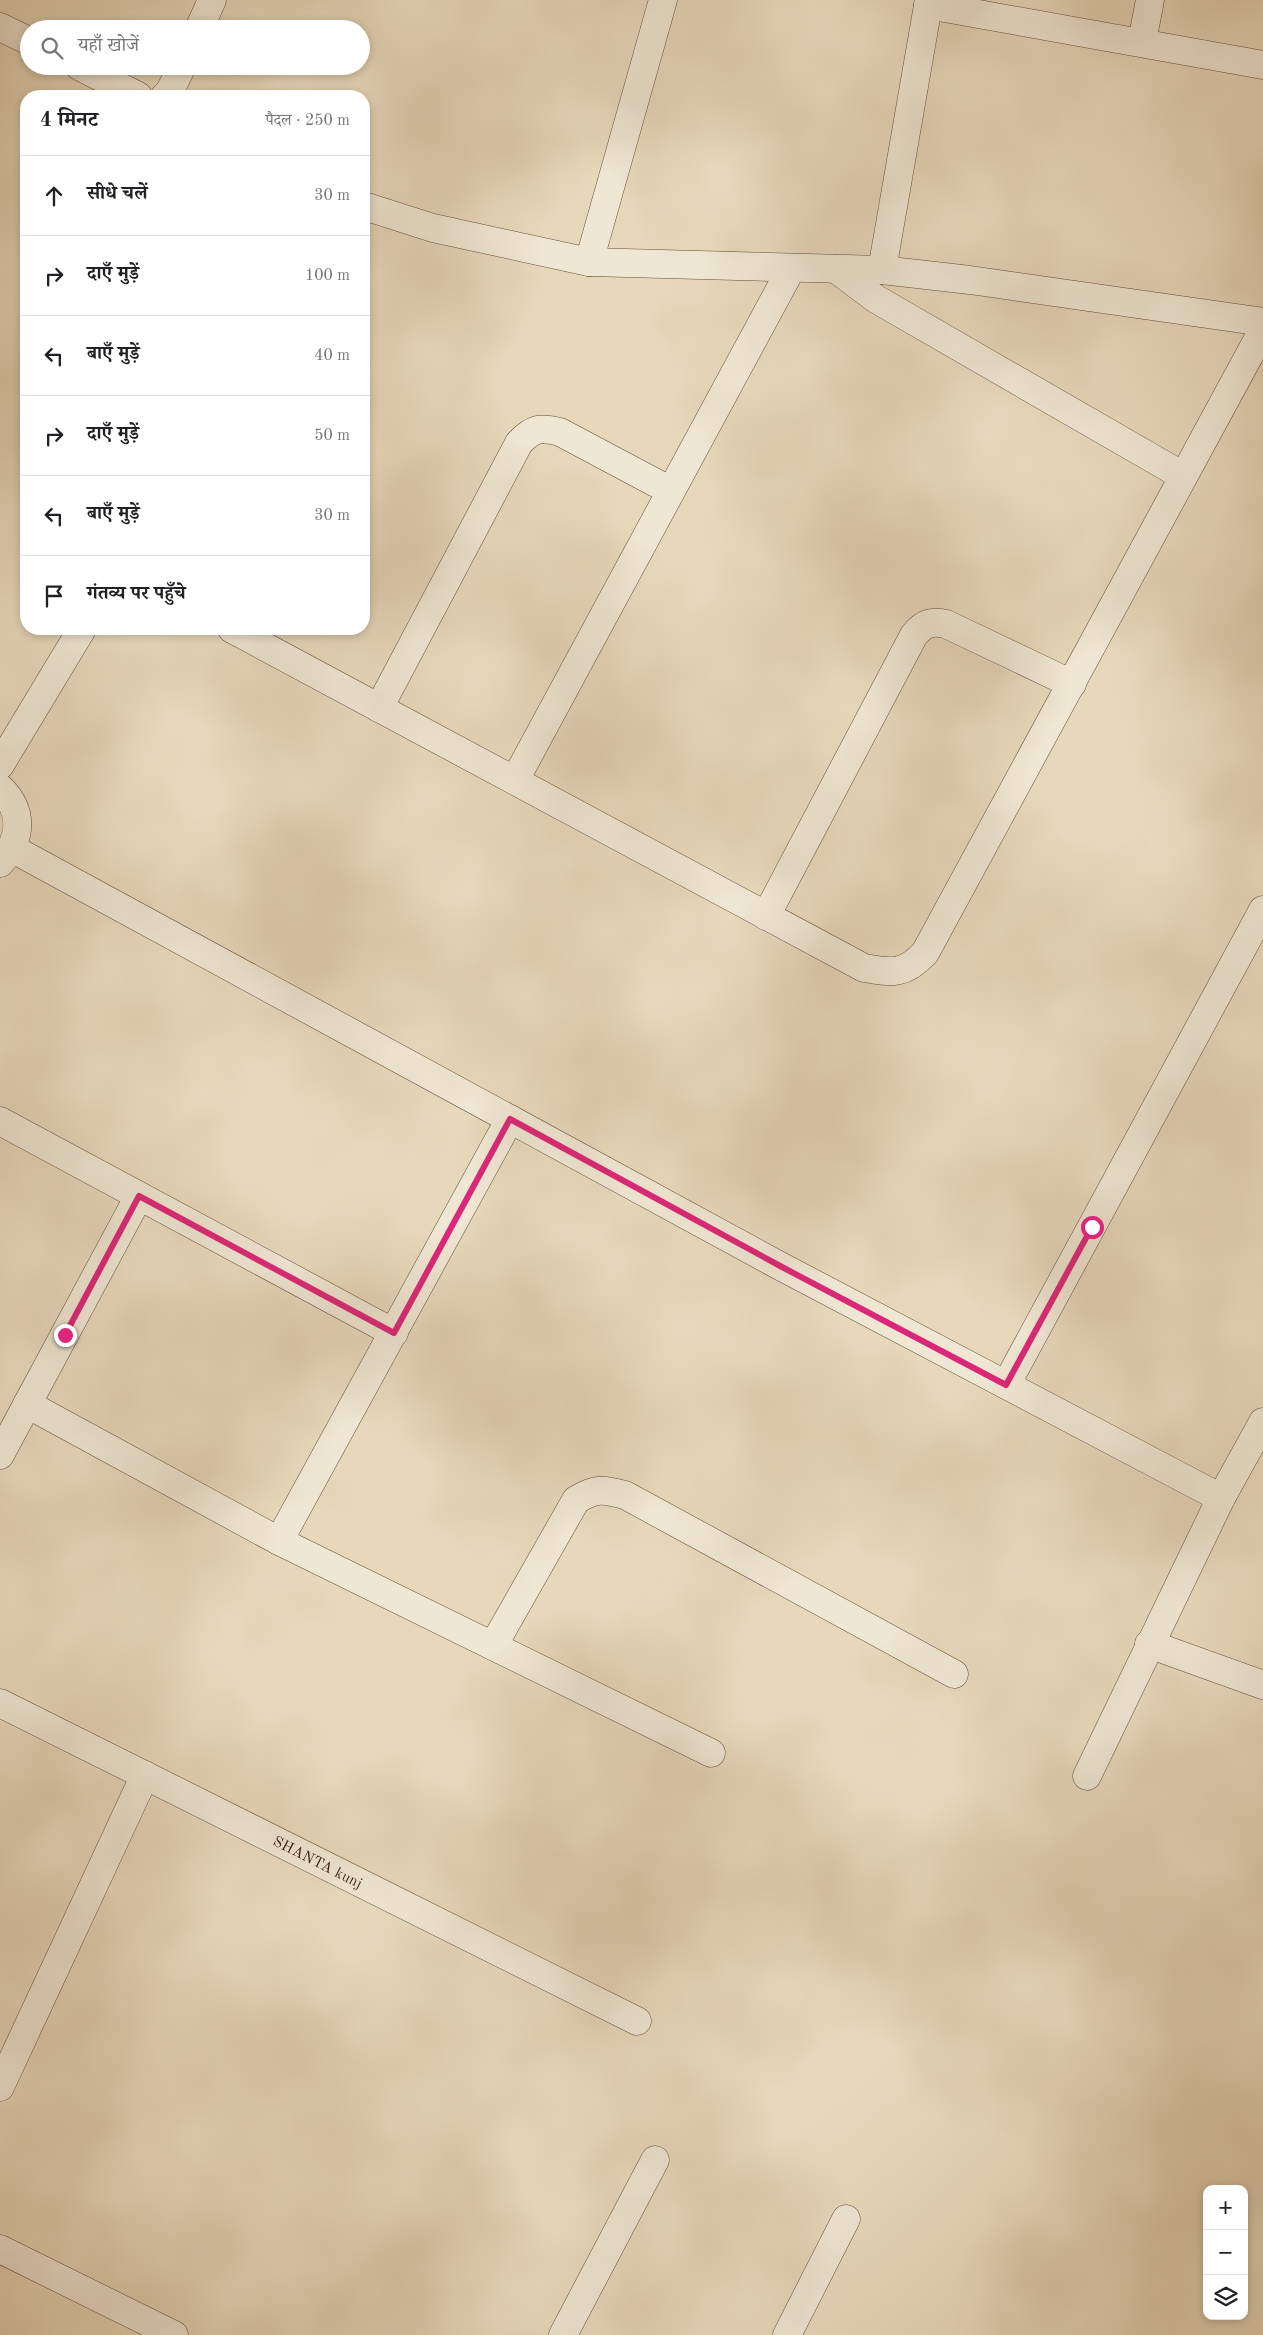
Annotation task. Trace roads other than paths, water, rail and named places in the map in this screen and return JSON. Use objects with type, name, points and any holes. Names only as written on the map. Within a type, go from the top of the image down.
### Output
[{"type":"street","points":[[203,20],[212,0]]},
{"type":"street","points":[[589,262],[663,0]]},
{"type":"street","points":[[1142,42],[1150,0]]},
{"type":"street","points":[[882,270],[929,3],[1263,65]]},
{"type":"street","points":[[0,27],[20,37]]},
{"type":"street","points":[[96,75],[126,90]]},
{"type":"street","points":[[171,90],[178,75]]},
{"type":"street","points":[[370,208],[434,228],[589,262],[882,270],[970,280],[1263,322]]},
{"type":"street","points":[[514,780],[791,269]]},
{"type":"street","points":[[836,269],[876,299],[1183,476]]},
{"type":"street","points":[[243,635],[864,968],[897,972],[912,966],[924,952],[1072,684],[1263,330]]},
{"type":"street","points":[[379,708],[519,443],[530,432],[546,428],[560,432],[671,491]]},
{"type":"street","points":[[766,916],[914,635],[922,625],[934,622],[946,624],[1072,684]]},
{"type":"street","points":[[0,765],[78,635]]},
{"type":"street","points":[[0,788],[11,798],[18,824],[6,856],[510,1119],[782,1267],[1221,1498]]},
{"type":"street","points":[[1006,1385],[1263,910]]},
{"type":"street","points":[[280,1541],[510,1119]]},
{"type":"street","points":[[0,1121],[394,1333]]},
{"type":"street","points":[[0,1454],[139,1196]]},
{"type":"street","points":[[27,1404],[280,1541],[711,1753]]},
{"type":"street","points":[[1087,1776],[1221,1498],[1263,1422]]},
{"type":"street","points":[[492,1646],[576,1500],[591,1490],[607,1490],[625,1495],[954,1674]]},
{"type":"street","points":[[1149,1644],[1263,1685]]},
{"type":"street","name":"SHANTA kunj","points":[[0,1703],[637,2021]]},
{"type":"street","points":[[0,2087],[145,1775]]},
{"type":"street","points":[[563,2335],[655,2160]]},
{"type":"street","points":[[787,2335],[846,2219]]},
{"type":"street","points":[[0,2249],[174,2335]]}]
